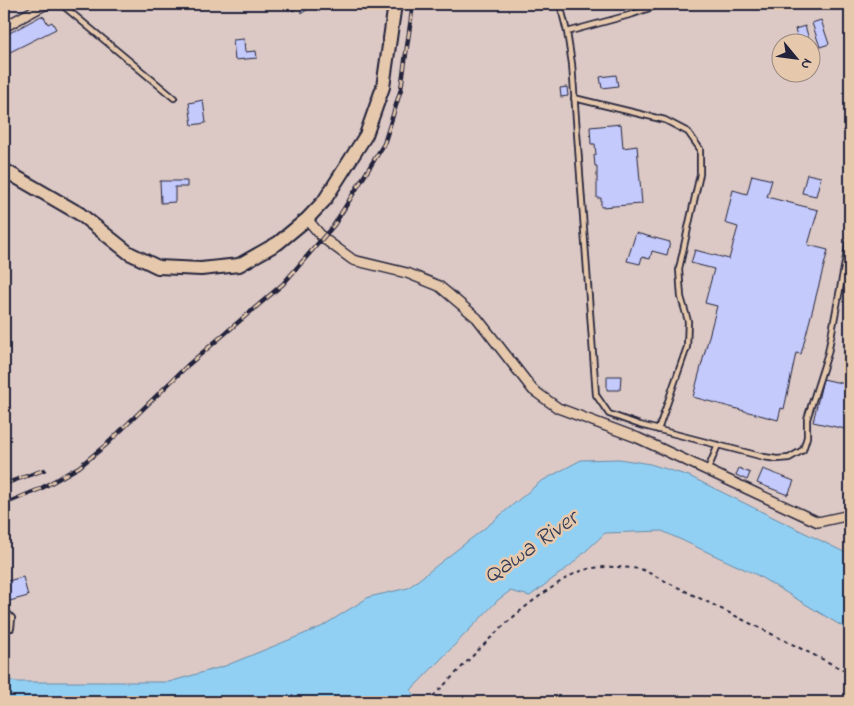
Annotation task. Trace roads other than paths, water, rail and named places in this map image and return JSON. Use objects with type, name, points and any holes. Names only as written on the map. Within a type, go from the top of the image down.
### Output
[{"type":"main road","points":[[4,170],[80,214],[129,253],[158,267],[201,269],[239,265],[278,243],[307,219],[324,201],[366,136],[383,87],[395,4]]},
{"type":"street","points":[[4,27],[46,4]]},
{"type":"street","points":[[307,219],[323,238],[352,260],[407,273],[439,286],[477,318],[533,390],[558,408],[638,438],[818,522],[850,515]]},
{"type":"lane","points":[[61,4],[174,98]]},
{"type":"lane","points":[[560,4],[567,32],[574,98],[596,395],[609,414],[658,430],[777,460],[796,455],[803,450],[807,437],[807,419],[828,353],[850,236]]},
{"type":"lane","points":[[567,32],[633,14],[661,4]]},
{"type":"lane","points":[[833,4],[850,7]]},
{"type":"lane","points":[[574,98],[665,120],[688,132],[700,150],[700,174],[679,269],[681,297],[688,321],[688,347],[658,430]]},
{"type":"lane","points":[[708,470],[718,446]]},
{"type":"lane","points":[[4,610],[12,618],[11,628]]},
{"type":"water","name":"Qawa River","points":[[619,459],[650,464],[689,476],[850,555],[850,631],[757,575],[662,531],[605,533],[571,565],[530,596],[510,591],[498,600],[411,690],[416,702],[402,702],[399,700],[395,702],[4,702],[4,678],[15,682],[169,682],[225,666],[321,627],[369,597],[408,588],[540,482],[581,460]]},
{"type":"railway","points":[[4,504],[40,489],[79,467],[107,444],[188,365],[283,284],[334,225],[384,144],[401,89],[413,4]]},
{"type":"railway","points":[[4,484],[44,470]]}]
